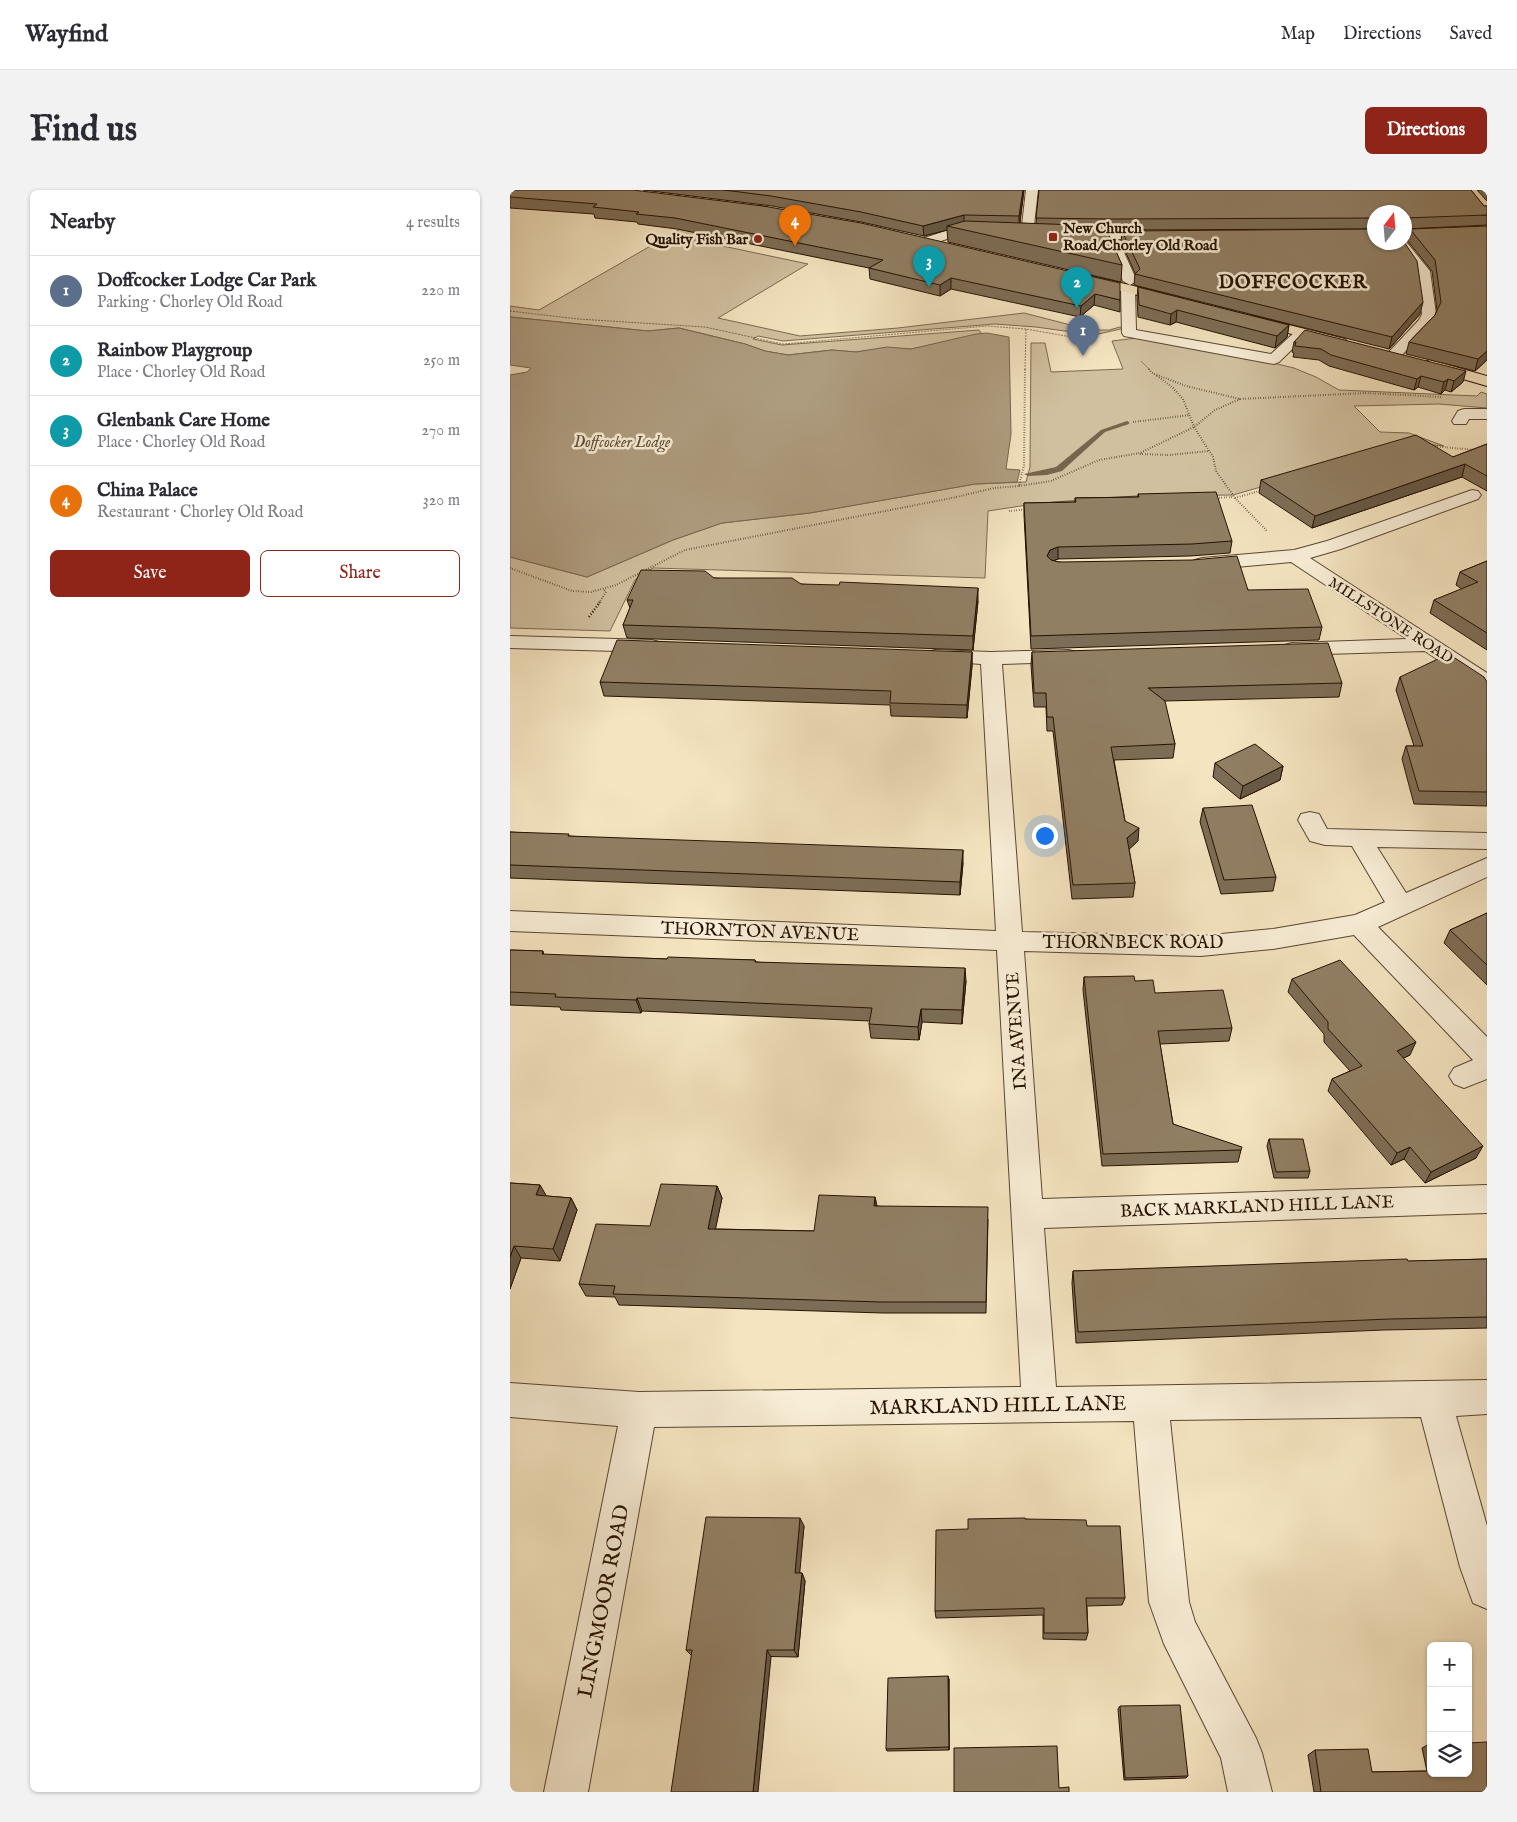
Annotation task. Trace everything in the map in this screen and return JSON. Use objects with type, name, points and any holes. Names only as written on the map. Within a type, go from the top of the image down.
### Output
[{"type":"main road","points":[[910,239],[952,248]]},
{"type":"main road","points":[[1065,274],[1129,285],[1189,304]]},
{"type":"main road","points":[[1236,316],[1357,346]]},
{"type":"main road","points":[[1375,351],[1487,381]]},
{"type":"street","points":[[926,242],[958,231],[1032,234],[1032,190]]},
{"type":"street","points":[[1054,234],[1169,236]]},
{"type":"street","points":[[1110,236],[1129,285],[1129,334],[1274,360],[1302,333]]},
{"type":"street","points":[[1393,356],[1426,322],[1429,314],[1423,271],[1408,250]]},
{"type":"street","points":[[1460,421],[1464,414],[1487,414]]},
{"type":"street","points":[[1180,565],[1295,556],[1334,545],[1472,494]]},
{"type":"street","name":"MILLSTONE ROAD","points":[[1295,556],[1487,683]]},
{"type":"street","points":[[510,642],[668,647]]},
{"type":"street","points":[[1272,650],[1430,645]]},
{"type":"street","points":[[913,655],[991,658],[1084,655]]},
{"type":"street","points":[[1462,666],[1487,655]]},
{"type":"street","name":"INA AVENUE","points":[[991,658],[1040,1405]]},
{"type":"street","points":[[1310,820],[1320,835],[1324,837],[1487,841]]},
{"type":"street","points":[[1359,838],[1400,907]]},
{"type":"street","name":"THORNBECK ROAD","points":[[1010,941],[1201,946],[1273,939],[1360,924],[1487,867]]},
{"type":"street","name":"THORNTON AVENUE","points":[[510,921],[1010,941]]},
{"type":"street","points":[[1360,924],[1487,1056]]},
{"type":"street","name":"BACK MARKLAND HILL LANE","points":[[1028,1214],[1487,1199]]},
{"type":"street","name":"MARKLAND HILL LANE","points":[[510,1400],[639,1410],[1150,1404],[1487,1397]]},
{"type":"street","points":[[1434,1399],[1479,1567],[1487,1589]]},
{"type":"street","points":[[1150,1404],[1169,1602],[1178,1630],[1241,1753],[1250,1792]]},
{"type":"street","name":"LINGMOOR ROAD","points":[[566,1792],[639,1410]]},
{"type":"path","points":[[510,311],[578,319],[705,327],[782,344],[987,326],[1026,329],[1083,339]]},
{"type":"path","points":[[1019,486],[1024,465],[1026,329]]},
{"type":"path","points":[[1129,334],[1131,346],[1146,368],[1173,388],[1183,399],[1194,427],[1213,457],[1216,471],[1234,497],[1295,556]]},
{"type":"path","points":[[1152,372],[1186,386],[1240,399],[1366,393],[1449,397]]},
{"type":"path","points":[[1140,454],[1194,427],[1215,410],[1240,399]]},
{"type":"path","points":[[1133,422],[1190,415]]},
{"type":"path","points":[[1424,445],[1478,450]]},
{"type":"path","points":[[510,568],[572,591],[591,592],[616,585],[685,550],[952,498],[994,488],[1051,481],[1099,460],[1140,454],[1178,454],[1209,451]]},
{"type":"path","points":[[1206,498],[1234,497],[1263,490]]},
{"type":"path","points":[[1008,511],[1035,509]]},
{"type":"shaded area","points":[[708,213],[737,216],[694,240],[808,264],[718,318],[800,336],[898,328],[1024,313],[1090,330],[1125,328],[1094,335],[1036,327],[995,324],[783,341],[758,336],[753,339],[782,345],[979,330],[982,334],[911,349],[887,348],[856,352],[832,350],[788,355],[765,351],[745,344],[679,328],[648,331],[510,317],[510,306],[539,310]]},
{"type":"shaded area","points":[[1137,338],[1294,368],[1316,377],[1339,390],[1477,396],[1481,392],[1487,394],[1487,408],[1439,404],[1354,406],[1380,432],[1409,433],[1444,446],[1414,443],[1233,495],[1135,496],[1041,503],[988,511],[985,578],[653,568],[635,580],[610,631],[510,628],[510,557],[587,577],[673,540],[722,523],[810,513],[975,484],[1026,482],[1030,467],[1031,343],[1045,343],[1051,372],[1123,369],[1112,341]]},
{"type":"water","name":"Doffcocker Lodge","points":[[510,317],[648,331],[679,328],[745,344],[765,351],[788,355],[832,350],[856,352],[887,347],[911,349],[987,333],[1009,337],[1011,434],[1006,469],[1020,470],[1017,482],[975,484],[810,513],[722,523],[673,540],[587,577],[510,557],[510,375],[527,372],[531,368],[510,365]]},
{"type":"building","points":[[510,190],[633,190],[763,206],[861,223],[1120,283],[1120,300],[1095,294],[1081,306],[951,278],[940,285],[869,268],[883,260],[675,218],[593,207],[597,204],[510,197]]},
{"type":"building","points":[[724,190],[1023,190],[1019,216],[964,215],[923,226],[861,212],[771,196]]},
{"type":"building","points":[[1039,190],[1471,190],[1484,206],[1487,206],[1487,215],[1412,218],[1412,205],[1367,205],[1367,218],[1036,218]]},
{"type":"building","points":[[965,221],[1105,226],[1122,265],[947,226]]},
{"type":"building","points":[[1487,226],[1487,351],[1478,359],[1409,342],[1435,315],[1441,302],[1435,260],[1412,231],[1412,229]]},
{"type":"building","points":[[1367,229],[1367,250],[1409,250],[1417,261],[1423,302],[1392,337],[1135,274],[1140,269],[1122,231]]},
{"type":"building","points":[[1138,287],[1289,325],[1277,336],[1177,310],[1171,314],[1139,305]]},
{"type":"building","points":[[1305,330],[1466,371],[1454,381],[1448,379],[1444,382],[1421,376],[1417,379],[1331,355],[1321,349],[1295,346],[1296,342],[1294,342]]},
{"type":"building","points":[[1416,435],[1453,457],[1487,444],[1487,476],[1465,464],[1315,516],[1261,480]]},
{"type":"building","points":[[1216,492],[1232,541],[1192,544],[1058,547],[1050,550],[1047,556],[1051,560],[1059,562],[1192,560],[1237,556],[1248,590],[1308,589],[1322,627],[1031,636],[1024,503],[1076,502],[1075,498],[1139,497],[1138,494]]},
{"type":"building","points":[[1487,561],[1487,633],[1434,600],[1478,582],[1460,572]]},
{"type":"building","points":[[641,570],[705,571],[714,578],[792,578],[801,584],[839,585],[840,582],[978,588],[973,636],[623,625],[633,600],[627,600]]},
{"type":"building","points":[[617,640],[972,652],[967,705],[890,703],[891,691],[600,682]]},
{"type":"building","points":[[1328,643],[1342,683],[1148,688],[1165,701],[1175,744],[1111,747],[1125,821],[1139,828],[1127,838],[1135,883],[1073,885],[1053,717],[1047,717],[1046,693],[1034,693],[1032,652]]},
{"type":"building","points":[[1440,658],[1455,658],[1484,677],[1487,682],[1487,792],[1419,791],[1406,746],[1423,746],[1400,677]]},
{"type":"building","points":[[1255,744],[1283,766],[1243,786],[1215,763]]},
{"type":"building","points":[[1252,805],[1276,877],[1224,880],[1203,808]]},
{"type":"building","points":[[510,832],[569,834],[568,836],[963,850],[960,882],[510,865]]},
{"type":"building","points":[[1487,913],[1487,965],[1450,930]]},
{"type":"building","points":[[510,950],[543,951],[542,954],[667,959],[668,957],[755,960],[755,962],[965,968],[962,1010],[921,1009],[918,1027],[869,1024],[872,1008],[637,998],[636,1000],[555,997],[556,994],[510,992]]},
{"type":"building","points":[[1340,960],[1416,1042],[1397,1051],[1483,1146],[1431,1172],[1410,1147],[1397,1153],[1332,1079],[1362,1066],[1328,1029],[1328,1022],[1292,979]]},
{"type":"building","points":[[1134,976],[1135,981],[1153,980],[1155,993],[1223,990],[1232,1028],[1158,1031],[1173,1124],[1242,1147],[1241,1150],[1103,1154],[1084,977]]},
{"type":"building","points":[[1269,1139],[1303,1139],[1310,1171],[1276,1172]]},
{"type":"building","points":[[510,1183],[540,1185],[536,1195],[571,1198],[553,1249],[514,1246],[510,1257]]},
{"type":"building","points":[[661,1184],[717,1186],[708,1229],[814,1231],[819,1195],[875,1197],[874,1206],[988,1207],[986,1302],[881,1302],[613,1294],[615,1286],[579,1284],[596,1224],[650,1226]]},
{"type":"building","points":[[1407,1259],[1408,1261],[1487,1259],[1487,1317],[1390,1319],[1078,1332],[1073,1271]]},
{"type":"building","points":[[706,1517],[800,1518],[795,1573],[802,1573],[794,1650],[767,1650],[753,1792],[671,1792],[692,1650],[686,1650]]},
{"type":"building","points":[[968,1519],[1086,1520],[1087,1526],[1120,1526],[1125,1598],[1086,1598],[1088,1633],[1044,1633],[1044,1608],[935,1611],[936,1530],[968,1529]]},
{"type":"building","points":[[948,1676],[949,1747],[886,1749],[888,1678]]},
{"type":"building","points":[[1180,1705],[1188,1776],[1125,1778],[1120,1706]]},
{"type":"building","points":[[1487,1742],[1487,1792],[1321,1792],[1315,1750],[1368,1749],[1372,1772],[1427,1771],[1427,1777],[1472,1777],[1472,1743]]},
{"type":"building","points":[[1057,1746],[1059,1788],[1069,1787],[1069,1792],[954,1792],[954,1748]]},
{"type":"waterway","points":[[1028,474],[1047,473],[1059,469],[1103,431],[1127,423]]},
{"type":"place","name":"New Church Road/Chorley Old Road","points":[[1053,237]]},
{"type":"place","name":"Quality Fish Bar","points":[[758,239]]},
{"type":"place","name":"China Palace","points":[[795,246]]},
{"type":"place","name":"Glenbank Care Home","points":[[929,287]]},
{"type":"place","name":"Rainbow Playgroup","points":[[1077,308]]},
{"type":"place","name":"Doffcocker Lodge Car Park","points":[[1083,356]]},
{"type":"district","name":"DOFFCOCKER","points":[[1293,281]]}]
